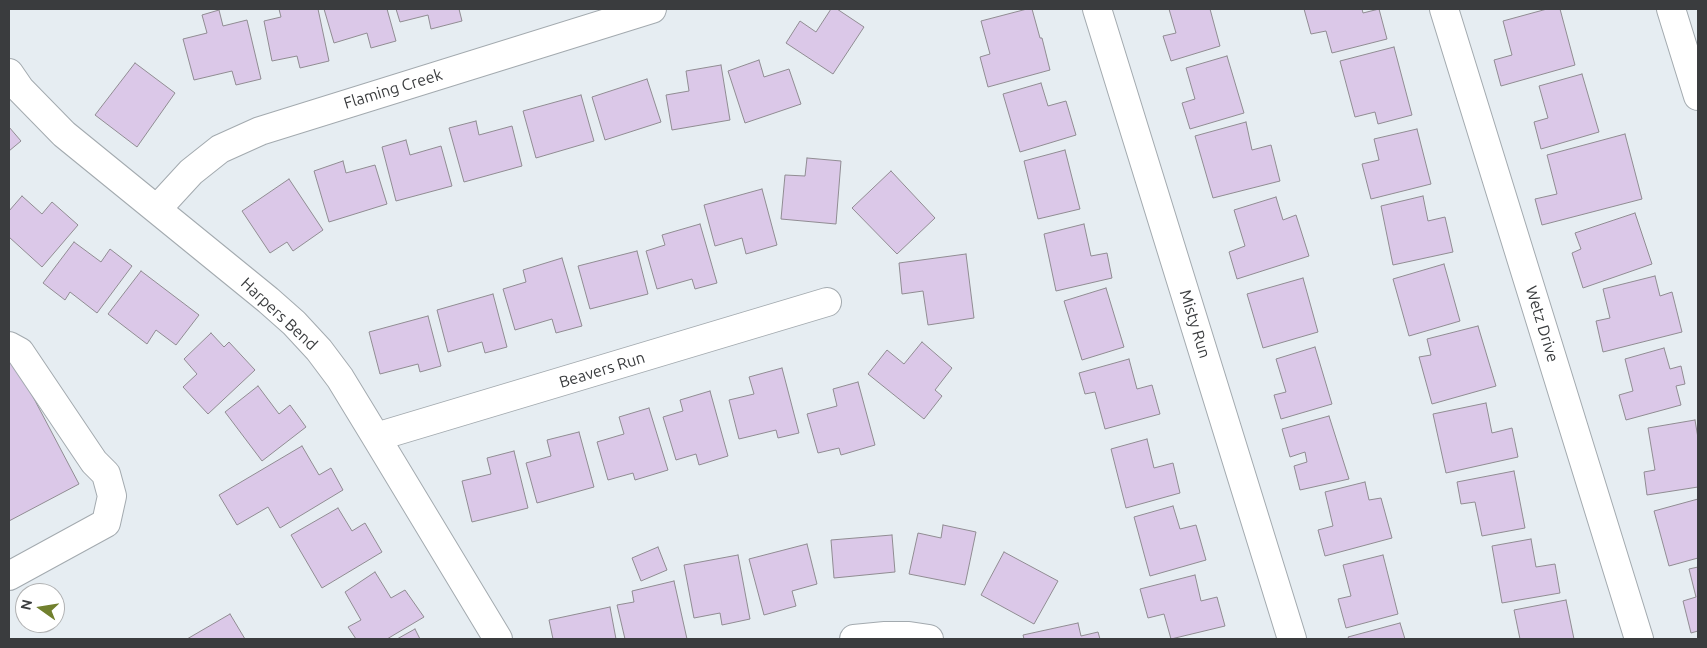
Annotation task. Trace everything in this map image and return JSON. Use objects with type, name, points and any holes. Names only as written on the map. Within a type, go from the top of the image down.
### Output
[{"type":"street","name":"Flaming Creek","points":[[157,209],[191,172],[220,149],[260,131],[652,9]]},
{"type":"street","name":"Misty Run","points":[[1097,9],[1292,639]]},
{"type":"street","name":"Wetz Drive","points":[[1444,9],[1639,639]]},
{"type":"street","points":[[1671,9],[1698,96]]},
{"type":"street","name":"Harpers Bend","points":[[9,73],[20,89],[64,134],[294,323],[319,350],[340,378],[498,639]]},
{"type":"street","name":"Beavers Run","points":[[376,437],[827,302]]},
{"type":"street","points":[[9,346],[20,352],[94,462],[106,474],[112,496],[106,522],[9,576]]},
{"type":"street","points":[[854,639],[884,636],[909,636],[929,639]]},
{"type":"building","points":[[279,9],[318,9],[329,61],[300,68],[297,56],[272,61],[264,21],[281,17]]},
{"type":"building","points":[[324,9],[387,9],[396,41],[371,48],[367,33],[334,43]]},
{"type":"building","points":[[396,9],[459,9],[462,21],[431,29],[428,15],[400,22]]},
{"type":"building","points":[[831,9],[837,9],[864,27],[833,74],[786,43],[800,21],[816,32]]},
{"type":"building","points":[[1032,9],[1050,70],[988,87],[980,57],[990,54],[981,21]]},
{"type":"building","points":[[1169,9],[1210,9],[1220,46],[1171,61],[1163,36],[1176,33]]},
{"type":"building","points":[[1304,9],[1362,9],[1363,13],[1379,9],[1387,39],[1332,53],[1326,31],[1311,34]]},
{"type":"building","points":[[1547,9],[1560,9],[1575,65],[1501,86],[1494,60],[1512,55],[1503,21]]},
{"type":"building","points":[[219,10],[223,26],[247,20],[261,79],[236,85],[232,71],[194,80],[183,39],[207,33],[202,15]]},
{"type":"building","points":[[1394,47],[1412,115],[1378,124],[1375,112],[1355,117],[1340,61]]},
{"type":"building","points":[[1227,56],[1244,113],[1190,129],[1182,103],[1195,99],[1186,68]]},
{"type":"building","points":[[759,60],[764,77],[789,69],[801,104],[745,123],[728,71]]},
{"type":"building","points":[[135,63],[175,93],[137,147],[95,115]]},
{"type":"building","points":[[721,65],[730,120],[672,130],[666,95],[689,91],[686,71]]},
{"type":"building","points":[[1582,74],[1599,132],[1541,149],[1534,122],[1548,118],[1539,86]]},
{"type":"building","points":[[647,79],[661,122],[605,140],[592,97]]},
{"type":"building","points":[[1041,83],[1048,106],[1066,101],[1076,135],[1020,152],[1003,94]]},
{"type":"building","points":[[581,95],[594,141],[536,158],[523,111]]},
{"type":"building","points":[[476,121],[479,135],[512,126],[522,166],[464,182],[449,128]]},
{"type":"building","points":[[1246,122],[1252,150],[1271,145],[1280,181],[1213,198],[1195,136]]},
{"type":"building","points":[[9,127],[21,141],[9,151]]},
{"type":"building","points":[[1417,129],[1431,184],[1371,199],[1362,164],[1379,160],[1374,139]]},
{"type":"building","points":[[1625,134],[1642,199],[1542,225],[1535,199],[1557,194],[1547,155]]},
{"type":"building","points":[[406,140],[410,155],[441,146],[452,186],[396,201],[382,147]]},
{"type":"building","points":[[1065,150],[1080,209],[1038,219],[1024,161]]},
{"type":"building","points":[[807,158],[841,161],[836,224],[781,219],[785,175],[805,176]]},
{"type":"building","points":[[343,161],[346,173],[375,165],[387,204],[329,222],[314,171]]},
{"type":"building","points":[[891,171],[935,218],[897,254],[852,208]]},
{"type":"building","points":[[289,179],[323,230],[293,251],[287,242],[270,253],[242,211]]},
{"type":"building","points":[[762,189],[777,245],[746,254],[742,238],[715,246],[704,205]]},
{"type":"building","points":[[22,196],[42,214],[52,202],[78,225],[42,267],[9,237],[9,211]]},
{"type":"building","points":[[1423,196],[1428,221],[1445,217],[1453,252],[1393,265],[1381,206]]},
{"type":"building","points":[[1276,197],[1283,220],[1296,215],[1309,256],[1237,279],[1229,252],[1245,246],[1234,210]]},
{"type":"building","points":[[1635,213],[1652,264],[1583,288],[1572,253],[1581,249],[1575,233]]},
{"type":"building","points":[[700,224],[717,283],[695,289],[692,279],[657,289],[646,251],[665,245],[662,235]]},
{"type":"building","points":[[1084,224],[1091,256],[1107,253],[1112,278],[1056,291],[1044,234]]},
{"type":"building","points":[[74,242],[101,262],[110,249],[132,266],[97,313],[70,292],[65,300],[43,283]]},
{"type":"building","points":[[637,251],[648,294],[590,309],[578,266]]},
{"type":"building","points":[[966,254],[974,318],[928,325],[923,291],[902,294],[899,263]]},
{"type":"building","points":[[562,258],[582,326],[556,333],[552,319],[515,330],[503,289],[526,282],[523,270]]},
{"type":"building","points":[[1444,264],[1460,321],[1409,336],[1393,279]]},
{"type":"building","points":[[141,271],[199,315],[176,345],[156,330],[147,344],[108,314]]},
{"type":"building","points":[[1655,276],[1660,296],[1672,292],[1682,332],[1603,352],[1596,321],[1610,318],[1603,289]]},
{"type":"building","points":[[1303,278],[1318,332],[1263,348],[1247,294]]},
{"type":"building","points":[[1106,288],[1124,347],[1082,360],[1064,301]]},
{"type":"building","points":[[493,294],[507,347],[485,353],[482,342],[448,352],[437,310]]},
{"type":"building","points":[[428,316],[441,366],[420,372],[418,364],[380,374],[369,332]]},
{"type":"building","points":[[1478,326],[1496,386],[1432,404],[1419,357],[1431,355],[1427,339]]},
{"type":"building","points":[[211,333],[224,347],[229,342],[255,370],[208,414],[183,387],[197,374],[184,359]]},
{"type":"building","points":[[922,342],[952,368],[935,390],[942,396],[924,419],[868,374],[887,350],[904,364]]},
{"type":"building","points":[[1315,347],[1332,404],[1281,419],[1274,395],[1286,392],[1276,359]]},
{"type":"building","points":[[1664,348],[1670,369],[1681,366],[1685,384],[1676,386],[1681,405],[1626,420],[1619,395],[1633,391],[1625,359]]},
{"type":"building","points":[[12,357],[79,484],[9,521],[9,359]]},
{"type":"building","points":[[1129,359],[1137,389],[1152,385],[1160,414],[1105,429],[1095,392],[1085,394],[1079,373]]},
{"type":"building","points":[[782,368],[799,433],[778,438],[776,430],[739,439],[729,400],[754,394],[749,377]]},
{"type":"building","points":[[858,382],[875,445],[841,455],[839,448],[818,453],[807,414],[837,406],[833,389]]},
{"type":"building","points":[[258,386],[279,414],[290,405],[306,427],[262,461],[225,412]]},
{"type":"building","points":[[710,391],[728,456],[699,465],[696,454],[676,460],[663,417],[683,411],[680,400]]},
{"type":"building","points":[[1486,403],[1492,433],[1512,428],[1518,457],[1446,473],[1433,414]]},
{"type":"building","points":[[649,408],[668,470],[635,480],[633,473],[608,480],[597,442],[624,434],[619,417]]},
{"type":"building","points":[[1329,416],[1349,479],[1300,490],[1294,466],[1307,462],[1305,452],[1290,457],[1282,429]]},
{"type":"building","points":[[1695,420],[1698,438],[1698,487],[1647,495],[1644,472],[1655,470],[1648,428]]},
{"type":"building","points":[[579,432],[594,487],[537,503],[526,463],[551,456],[547,440]]},
{"type":"building","points":[[1147,439],[1154,468],[1173,463],[1180,493],[1126,508],[1111,449]]},
{"type":"building","points":[[302,446],[319,475],[331,468],[343,490],[280,528],[268,507],[237,525],[219,495]]},
{"type":"building","points":[[514,451],[528,508],[472,522],[462,481],[491,474],[487,458]]},
{"type":"building","points":[[1514,471],[1525,528],[1482,536],[1475,502],[1461,504],[1457,482]]},
{"type":"building","points":[[1365,482],[1369,500],[1381,498],[1392,538],[1325,556],[1318,530],[1333,526],[1325,492]]},
{"type":"building","points":[[1698,499],[1698,558],[1669,566],[1654,511]]},
{"type":"building","points":[[1173,506],[1180,529],[1196,525],[1206,560],[1150,576],[1134,517]]},
{"type":"building","points":[[338,508],[352,531],[365,523],[382,552],[322,588],[291,535]]},
{"type":"building","points":[[943,525],[976,532],[965,585],[909,574],[918,533],[941,538]]},
{"type":"building","points":[[892,535],[895,572],[834,578],[831,540]]},
{"type":"building","points":[[1531,539],[1536,567],[1555,564],[1560,593],[1502,603],[1492,546]]},
{"type":"building","points":[[807,544],[817,584],[792,591],[796,606],[764,615],[749,559]]},
{"type":"building","points":[[658,547],[667,570],[641,581],[632,558]]},
{"type":"building","points":[[1004,552],[1058,581],[1034,624],[981,595]]},
{"type":"building","points":[[738,555],[750,619],[722,625],[720,613],[694,618],[684,565]]},
{"type":"building","points":[[1383,555],[1398,614],[1346,628],[1338,599],[1351,596],[1343,565]]},
{"type":"building","points":[[1698,567],[1698,631],[1691,633],[1683,601],[1696,597],[1689,569]]},
{"type":"building","points":[[375,572],[391,598],[405,590],[424,617],[387,639],[356,639],[348,627],[361,620],[345,592]]},
{"type":"building","points":[[1195,575],[1201,601],[1217,597],[1225,626],[1171,639],[1164,614],[1148,618],[1140,589]]},
{"type":"building","points":[[674,581],[687,639],[625,639],[617,605],[634,602],[632,591]]},
{"type":"building","points":[[1566,600],[1574,639],[1520,639],[1514,610]]},
{"type":"building","points":[[610,607],[616,639],[553,639],[549,620]]},
{"type":"building","points":[[230,614],[245,639],[187,639]]},
{"type":"building","points":[[1078,623],[1081,636],[1098,632],[1100,639],[1024,639],[1023,635]]},
{"type":"building","points":[[1400,623],[1405,639],[1349,639],[1348,637]]},
{"type":"building","points":[[415,629],[420,639],[397,639]]}]
